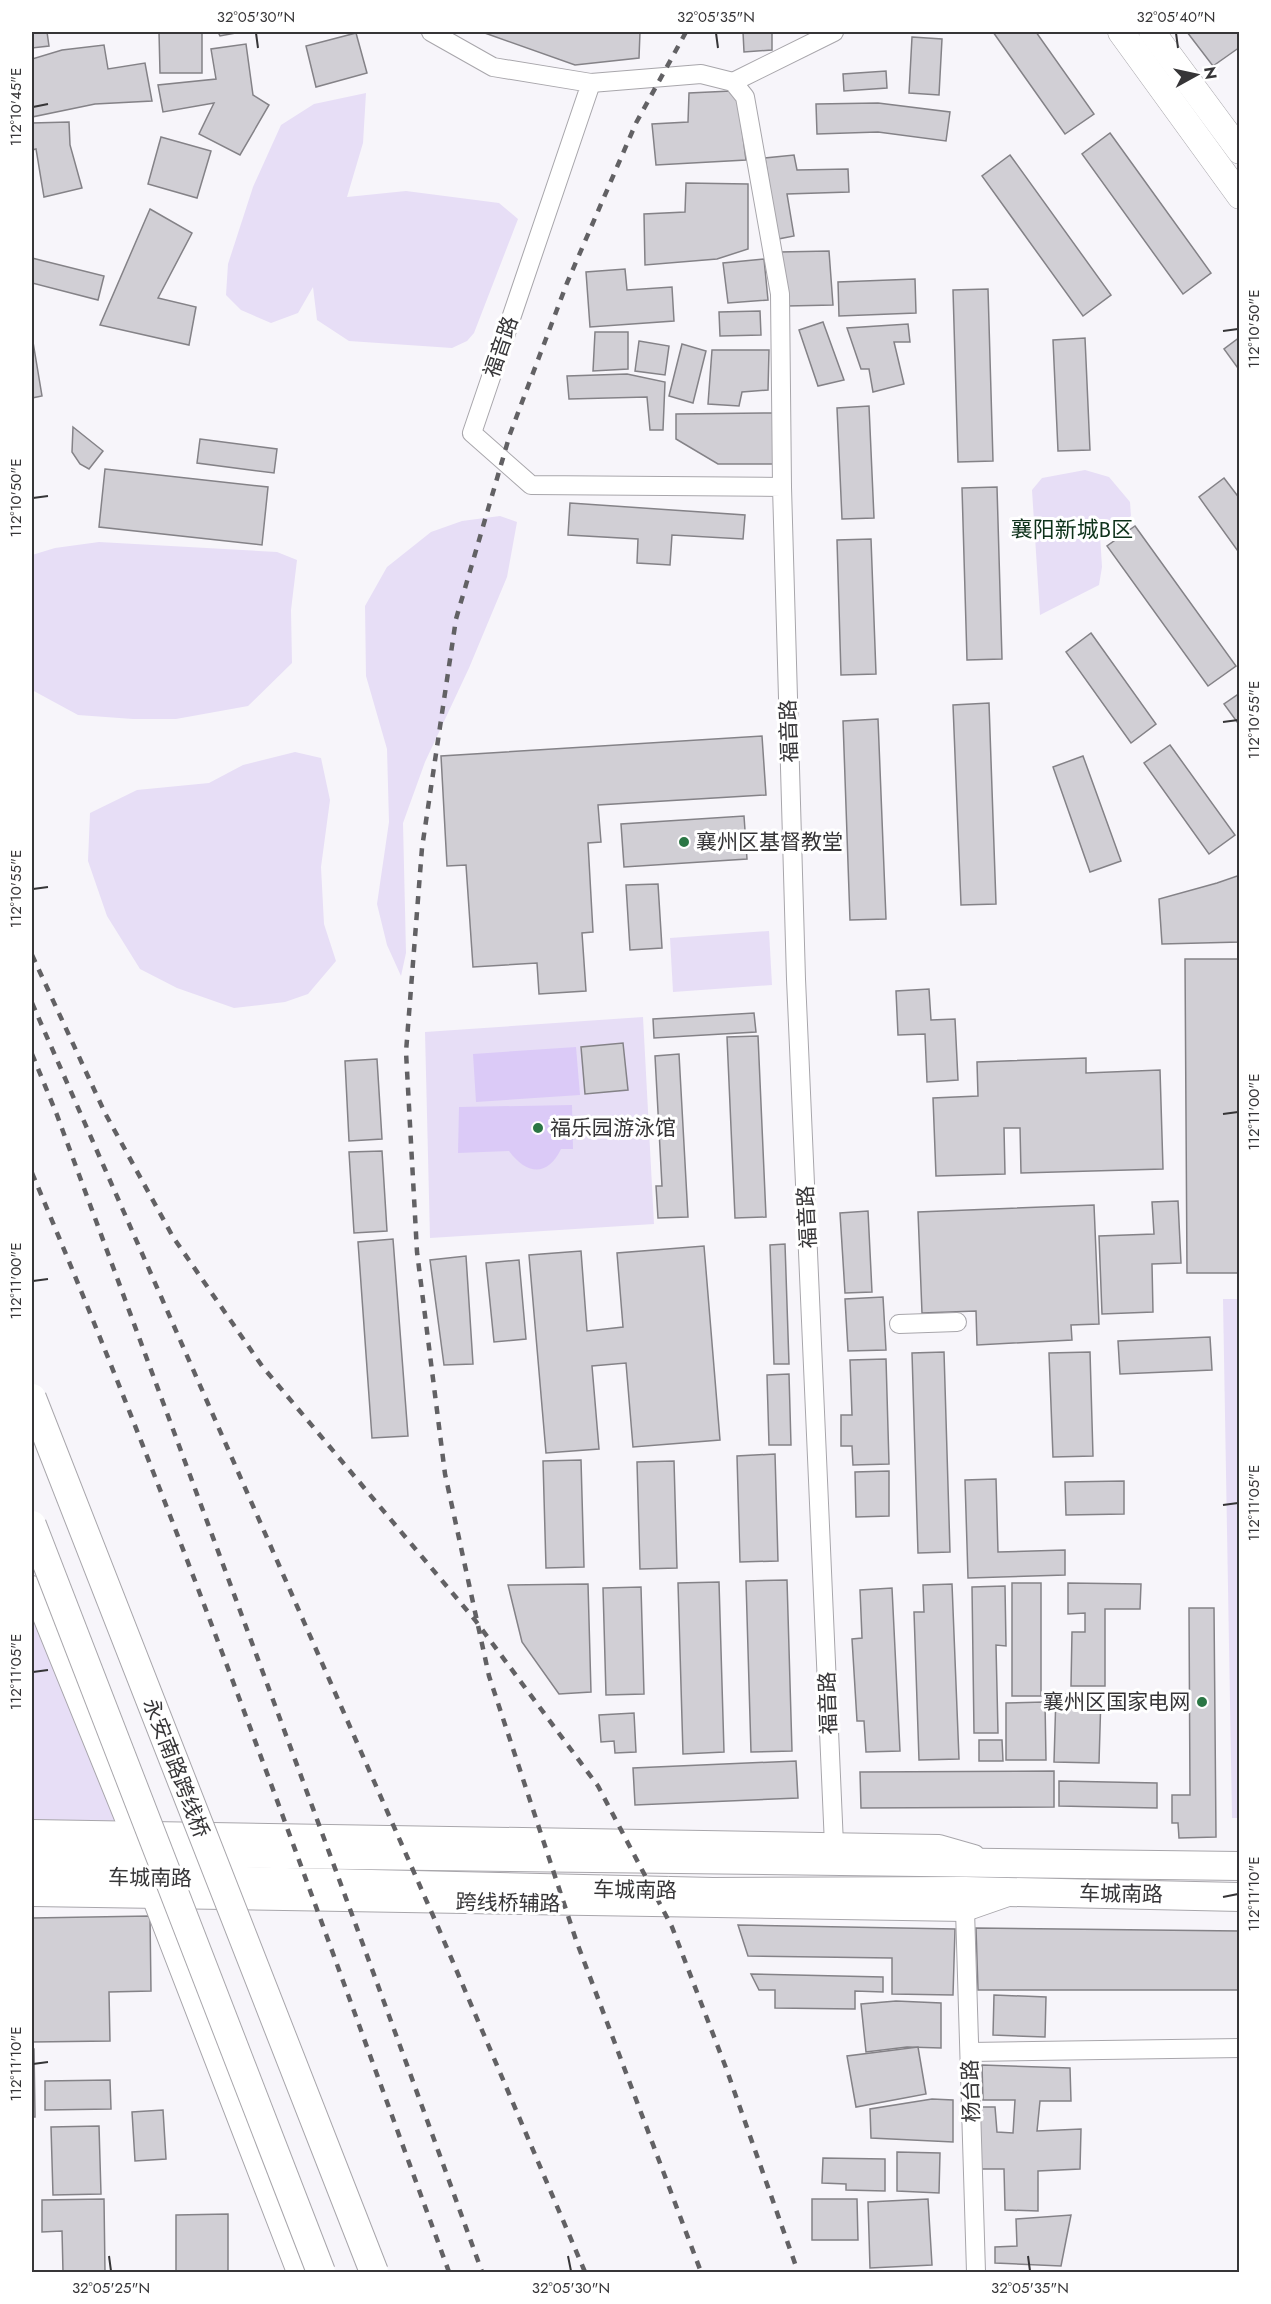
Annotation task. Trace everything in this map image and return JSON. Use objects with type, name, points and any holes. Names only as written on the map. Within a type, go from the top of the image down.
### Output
[{"type":"main road","points":[[1121,32],[1239,196]]},
{"type":"main road","points":[[1152,32],[1239,151]]},
{"type":"main road","name":"永安南路跨线桥","points":[[32,1398],[374,2272]]},
{"type":"main road","points":[[32,1525],[321,2272]]},
{"type":"main road","name":"车城南路","points":[[32,1851],[1239,1866]]},
{"type":"main road","name":"车城南路","points":[[32,1876],[713,1892],[1017,1892],[1239,1897]]},
{"type":"street","points":[[431,32],[493,66],[591,83],[702,74],[733,82],[745,97],[780,294],[782,487]]},
{"type":"street","points":[[733,82],[834,32]]},
{"type":"street","name":"福音路","points":[[591,83],[472,432],[531,485],[782,487],[796,979],[834,1845]]},
{"type":"street","points":[[899,1324],[957,1322]]},
{"type":"street","points":[[32,1587],[132,1833]]},
{"type":"street","points":[[32,1831],[939,1846],[999,1863]]},
{"type":"street","name":"跨线桥辅路","points":[[32,1895],[965,1910],[1017,1892]]},
{"type":"street","points":[[153,1898],[298,2272]]},
{"type":"street","name":"杨台路","points":[[965,1910],[976,2272]]},
{"type":"street","points":[[970,2052],[1239,2048]]},
{"type":"shaded area","points":[[366,93],[363,143],[347,197],[406,191],[499,203],[518,219],[474,333],[467,341],[452,348],[349,341],[317,320],[313,287],[298,313],[271,323],[241,310],[226,295],[228,264],[253,187],[281,125],[314,104]]},
{"type":"shaded area","points":[[1085,470],[1109,477],[1130,502],[1131,516],[1100,535],[1102,567],[1099,585],[1040,615],[1032,490],[1042,478]]},
{"type":"shaded area","points":[[500,516],[517,522],[507,577],[469,668],[425,762],[403,823],[406,953],[401,976],[387,945],[377,904],[389,822],[387,749],[366,676],[365,606],[387,567],[431,532],[462,521]]},
{"type":"shaded area","points":[[99,542],[277,552],[297,560],[291,610],[292,663],[248,706],[176,719],[78,715],[32,690],[32,555],[55,548]]},
{"type":"shaded area","points":[[295,752],[321,758],[330,800],[321,867],[324,924],[336,961],[308,994],[285,1002],[234,1008],[177,988],[140,969],[107,916],[88,861],[90,813],[137,790],[209,783],[243,765]]},
{"type":"shaded area","points":[[769,931],[772,985],[673,992],[670,938]]},
{"type":"shaded area","name":"福乐园游泳馆","points":[[643,1017],[654,1224],[430,1238],[425,1032]]},
{"type":"shaded area","points":[[576,1047],[580,1095],[476,1102],[473,1054]]},
{"type":"shaded area","points":[[572,1105],[573,1149],[561,1149],[549,1165],[543,1168],[536,1170],[529,1168],[509,1151],[458,1153],[459,1107]]},
{"type":"shaded area","points":[[1223,1299],[1240,1299],[1239,1818],[1232,1818]]},
{"type":"shaded area","points":[[32,1587],[132,1833],[32,1831]]},
{"type":"building","points":[[32,32],[47,32],[49,46],[32,48]]},
{"type":"building","points":[[159,32],[202,32],[202,73],[160,73]]},
{"type":"building","points":[[218,32],[241,32],[220,36]]},
{"type":"building","points":[[482,32],[640,32],[639,58],[575,65]]},
{"type":"building","points":[[743,32],[772,32],[772,50],[744,52]]},
{"type":"building","points":[[993,32],[1036,32],[1094,114],[1065,134]]},
{"type":"building","points":[[1187,32],[1239,32],[1240,47],[1213,66]]},
{"type":"building","points":[[356,33],[367,73],[316,87],[306,46]]},
{"type":"building","points":[[912,37],[942,39],[939,95],[909,93]]},
{"type":"building","points":[[246,44],[253,95],[269,105],[240,155],[199,134],[214,103],[163,112],[158,85],[216,79],[211,49]]},
{"type":"building","points":[[104,45],[108,69],[145,63],[152,101],[95,104],[32,117],[32,59],[62,50]]},
{"type":"building","points":[[886,71],[887,88],[844,91],[843,74]]},
{"type":"building","points":[[731,91],[738,99],[746,160],[656,165],[652,124],[688,122],[689,93]]},
{"type":"building","points":[[878,103],[950,112],[946,141],[878,132],[817,134],[816,104]]},
{"type":"building","points":[[69,122],[70,145],[82,188],[44,197],[36,149],[32,150],[32,123]]},
{"type":"building","points":[[1110,133],[1211,273],[1183,294],[1082,154]]},
{"type":"building","points":[[161,137],[211,151],[197,198],[148,184]]},
{"type":"building","points":[[794,155],[797,170],[848,169],[849,192],[787,194],[794,236],[778,239],[765,158]]},
{"type":"building","points":[[1010,155],[1111,295],[1083,316],[982,176]]},
{"type":"building","points":[[686,183],[748,184],[748,249],[717,259],[645,265],[644,214],[685,212]]},
{"type":"building","points":[[150,209],[192,233],[158,298],[196,307],[189,345],[100,325]]},
{"type":"building","points":[[829,251],[833,305],[787,306],[780,252]]},
{"type":"building","points":[[32,258],[104,276],[98,300],[32,283]]},
{"type":"building","points":[[764,259],[768,300],[728,303],[723,263]]},
{"type":"building","points":[[625,269],[627,290],[672,287],[674,321],[590,327],[586,272]]},
{"type":"building","points":[[915,279],[916,313],[839,316],[838,282]]},
{"type":"building","points":[[988,289],[993,461],[958,462],[953,290]]},
{"type":"building","points":[[760,311],[761,335],[720,336],[719,312]]},
{"type":"building","points":[[823,322],[844,380],[818,386],[799,330]]},
{"type":"building","points":[[908,324],[910,342],[894,342],[904,384],[873,392],[869,369],[861,369],[847,328]]},
{"type":"building","points":[[595,332],[628,332],[628,369],[593,371]]},
{"type":"building","points":[[32,336],[42,396],[32,398]]},
{"type":"building","points":[[1240,337],[1240,371],[1224,349]]},
{"type":"building","points":[[1085,338],[1090,450],[1058,451],[1053,340]]},
{"type":"building","points":[[639,341],[669,346],[665,375],[635,371]]},
{"type":"building","points":[[682,344],[706,351],[693,403],[669,396]]},
{"type":"building","points":[[712,350],[769,350],[768,390],[742,392],[739,406],[708,404]]},
{"type":"building","points":[[627,374],[665,382],[663,430],[650,430],[647,397],[569,399],[567,376]]},
{"type":"building","points":[[869,406],[874,518],[842,519],[837,408]]},
{"type":"building","points":[[774,413],[773,464],[718,464],[676,439],[676,414]]},
{"type":"building","points":[[73,427],[103,451],[89,469],[80,464],[72,452]]},
{"type":"building","points":[[200,439],[277,449],[274,473],[197,463]]},
{"type":"building","points":[[105,469],[268,487],[262,545],[99,527]]},
{"type":"building","points":[[1224,478],[1240,499],[1240,554],[1199,497]]},
{"type":"building","points":[[997,487],[1002,659],[967,660],[962,488]]},
{"type":"building","points":[[570,503],[745,515],[743,539],[672,535],[670,565],[637,563],[638,539],[568,535]]},
{"type":"building","points":[[1135,526],[1236,666],[1208,686],[1107,546]]},
{"type":"building","points":[[871,539],[876,674],[841,675],[837,540]]},
{"type":"building","points":[[1091,633],[1156,724],[1131,743],[1066,652]]},
{"type":"building","points":[[1240,693],[1240,726],[1224,704]]},
{"type":"building","points":[[989,703],[996,904],[961,905],[953,705]]},
{"type":"building","points":[[878,719],[886,919],[850,920],[843,721]]},
{"type":"building","points":[[762,736],[766,795],[598,805],[601,842],[588,843],[593,932],[582,933],[586,991],[539,994],[537,963],[473,967],[466,865],[447,866],[441,756]]},
{"type":"building","points":[[1170,745],[1235,835],[1209,854],[1144,763]]},
{"type":"building","points":[[1083,756],[1121,861],[1090,872],[1053,767]]},
{"type":"building","name":"襄州区基督教堂","points":[[744,816],[747,859],[624,867],[621,824]]},
{"type":"building","points":[[1240,875],[1240,942],[1162,944],[1159,899]]},
{"type":"building","points":[[658,884],[662,948],[630,950],[626,885]]},
{"type":"building","points":[[1185,959],[1240,959],[1240,1273],[1187,1273]]},
{"type":"building","points":[[929,989],[931,1020],[955,1019],[958,1080],[927,1082],[925,1034],[898,1035],[896,991]]},
{"type":"building","points":[[754,1013],[756,1032],[654,1038],[653,1019]]},
{"type":"building","points":[[758,1036],[766,1217],[735,1218],[727,1037]]},
{"type":"building","points":[[623,1043],[628,1090],[585,1094],[581,1047]]},
{"type":"building","points":[[679,1054],[688,1217],[658,1218],[656,1186],[662,1186],[655,1056]]},
{"type":"building","points":[[1086,1058],[1086,1073],[1160,1070],[1163,1169],[1021,1173],[1020,1128],[1004,1128],[1005,1174],[936,1176],[933,1098],[978,1096],[977,1062]]},
{"type":"building","points":[[377,1059],[382,1139],[349,1141],[345,1061]]},
{"type":"building","points":[[382,1151],[387,1231],[354,1233],[349,1152]]},
{"type":"building","points":[[1178,1201],[1181,1263],[1152,1264],[1153,1312],[1102,1314],[1099,1236],[1154,1234],[1152,1202]]},
{"type":"building","points":[[1094,1205],[1099,1324],[1071,1325],[1072,1340],[977,1345],[976,1311],[922,1313],[918,1212]]},
{"type":"building","points":[[868,1211],[872,1292],[845,1293],[840,1213]]},
{"type":"building","points":[[393,1239],[408,1436],[372,1438],[358,1242]]},
{"type":"building","points":[[785,1244],[789,1364],[774,1364],[770,1245]]},
{"type":"building","points":[[704,1246],[720,1440],[633,1447],[626,1363],[592,1366],[599,1449],[546,1453],[529,1255],[581,1251],[587,1331],[623,1327],[617,1253]]},
{"type":"building","points":[[466,1256],[473,1364],[444,1365],[430,1260]]},
{"type":"building","points":[[519,1260],[526,1339],[494,1342],[486,1263]]},
{"type":"building","points":[[883,1297],[886,1350],[848,1351],[845,1299]]},
{"type":"building","points":[[1210,1337],[1212,1370],[1120,1374],[1118,1341]]},
{"type":"building","points":[[944,1352],[950,1552],[918,1553],[912,1353]]},
{"type":"building","points":[[1090,1352],[1093,1456],[1053,1457],[1049,1353]]},
{"type":"building","points":[[886,1359],[889,1464],[853,1465],[852,1446],[841,1446],[841,1415],[852,1415],[850,1360]]},
{"type":"building","points":[[789,1374],[791,1445],[769,1445],[767,1375]]},
{"type":"building","points":[[775,1454],[778,1561],[740,1562],[737,1456]]},
{"type":"building","points":[[581,1460],[584,1567],[546,1568],[543,1461]]},
{"type":"building","points":[[674,1461],[677,1568],[640,1569],[637,1462]]},
{"type":"building","points":[[889,1471],[889,1516],[856,1517],[855,1472]]},
{"type":"building","points":[[996,1479],[998,1552],[1065,1550],[1065,1575],[968,1578],[965,1480]]},
{"type":"building","points":[[1124,1481],[1124,1514],[1066,1515],[1065,1482]]},
{"type":"building","points":[[787,1580],[792,1751],[751,1752],[746,1581]]},
{"type":"building","points":[[719,1582],[724,1752],[683,1754],[678,1583]]},
{"type":"building","points":[[1012,1583],[1041,1583],[1041,1696],[1012,1696]]},
{"type":"building","points":[[1068,1583],[1141,1584],[1140,1609],[1105,1609],[1105,1686],[1071,1686],[1072,1632],[1085,1632],[1085,1613],[1068,1614]]},
{"type":"building","points":[[588,1584],[591,1692],[559,1694],[522,1642],[508,1585]]},
{"type":"building","points":[[952,1584],[959,1759],[919,1760],[914,1612],[924,1612],[923,1585]]},
{"type":"building","points":[[1005,1586],[1006,1646],[996,1645],[998,1733],[974,1733],[972,1587]]},
{"type":"building","points":[[641,1587],[644,1694],[606,1695],[603,1588]]},
{"type":"building","points":[[892,1588],[900,1751],[866,1752],[864,1721],[857,1721],[852,1639],[862,1638],[860,1590]]},
{"type":"building","name":"襄州区国家电网","points":[[1189,1608],[1214,1608],[1216,1837],[1179,1838],[1178,1823],[1172,1823],[1172,1795],[1190,1795]]},
{"type":"building","points":[[1056,1694],[1101,1695],[1099,1763],[1054,1762]]},
{"type":"building","points":[[1045,1702],[1046,1760],[1006,1760],[1006,1703]]},
{"type":"building","points":[[634,1713],[636,1752],[615,1753],[614,1741],[601,1742],[599,1715]]},
{"type":"building","points":[[979,1740],[1002,1740],[1003,1761],[979,1761]]},
{"type":"building","points":[[796,1761],[798,1798],[635,1805],[633,1768]]},
{"type":"building","points":[[1054,1771],[1054,1807],[861,1808],[860,1772]]},
{"type":"building","points":[[1059,1781],[1157,1783],[1157,1808],[1059,1806]]},
{"type":"building","points":[[150,1916],[151,1991],[109,1992],[110,2041],[32,2042],[32,1918]]},
{"type":"building","points":[[738,1925],[955,1929],[953,1995],[892,1994],[892,1958],[748,1956]]},
{"type":"building","points":[[976,1928],[1240,1931],[1240,1990],[978,1990]]},
{"type":"building","points":[[751,1974],[883,1977],[883,1992],[855,1991],[855,2009],[775,2008],[775,1990],[759,1990]]},
{"type":"building","points":[[994,1995],[1046,1997],[1045,2037],[993,2035]]},
{"type":"building","points":[[896,2001],[941,2003],[941,2048],[907,2047],[866,2052],[861,2004]]},
{"type":"building","points":[[918,2047],[926,2094],[856,2107],[847,2056]]},
{"type":"building","points":[[32,2049],[34,2049],[35,2117],[32,2117]]},
{"type":"building","points":[[982,2065],[1070,2068],[1071,2101],[1040,2101],[1037,2131],[1081,2129],[1080,2169],[1038,2171],[1038,2211],[1005,2210],[1004,2169],[978,2169],[978,2107],[995,2107],[997,2132],[1013,2133],[1015,2100],[983,2100]]},
{"type":"building","points":[[110,2080],[111,2109],[45,2110],[45,2081]]},
{"type":"building","points":[[932,2099],[953,2100],[953,2142],[871,2138],[870,2109]]},
{"type":"building","points":[[163,2110],[166,2159],[135,2161],[132,2112]]},
{"type":"building","points":[[99,2126],[101,2194],[53,2195],[51,2127]]},
{"type":"building","points":[[897,2152],[940,2153],[939,2193],[897,2191]]},
{"type":"building","points":[[823,2158],[885,2159],[885,2191],[846,2190],[846,2184],[822,2183]]},
{"type":"building","points":[[104,2199],[105,2272],[63,2272],[62,2231],[42,2232],[42,2200]]},
{"type":"building","points":[[812,2199],[857,2199],[858,2240],[812,2240]]},
{"type":"building","points":[[928,2199],[932,2265],[870,2268],[868,2202]]},
{"type":"building","points":[[228,2214],[228,2272],[176,2272],[176,2215]]},
{"type":"building","points":[[1071,2215],[1061,2266],[995,2263],[995,2247],[1017,2246],[1016,2219]]},
{"type":"railway","points":[[686,32],[636,123],[567,283],[510,434],[456,619],[422,848],[406,1052],[417,1252],[445,1474],[489,1676],[576,1940],[701,2272]]},
{"type":"railway","points":[[32,955],[105,1113],[173,1237],[262,1366],[475,1620],[598,1786],[672,1927],[726,2068],[798,2272]]},
{"type":"railway","points":[[32,1003],[438,1927],[585,2272]]},
{"type":"railway","points":[[32,1054],[57,1115],[482,2272]]},
{"type":"railway","points":[[32,1173],[196,1582],[449,2272]]},
{"type":"place","name":"襄州区基督教堂","points":[[684,842]]},
{"type":"place","name":"福乐园游泳馆","points":[[538,1128]]},
{"type":"place","name":"襄州区国家电网","points":[[1202,1702]]},
{"type":"district","name":"襄阳新城B区","points":[[1072,529]]}]
